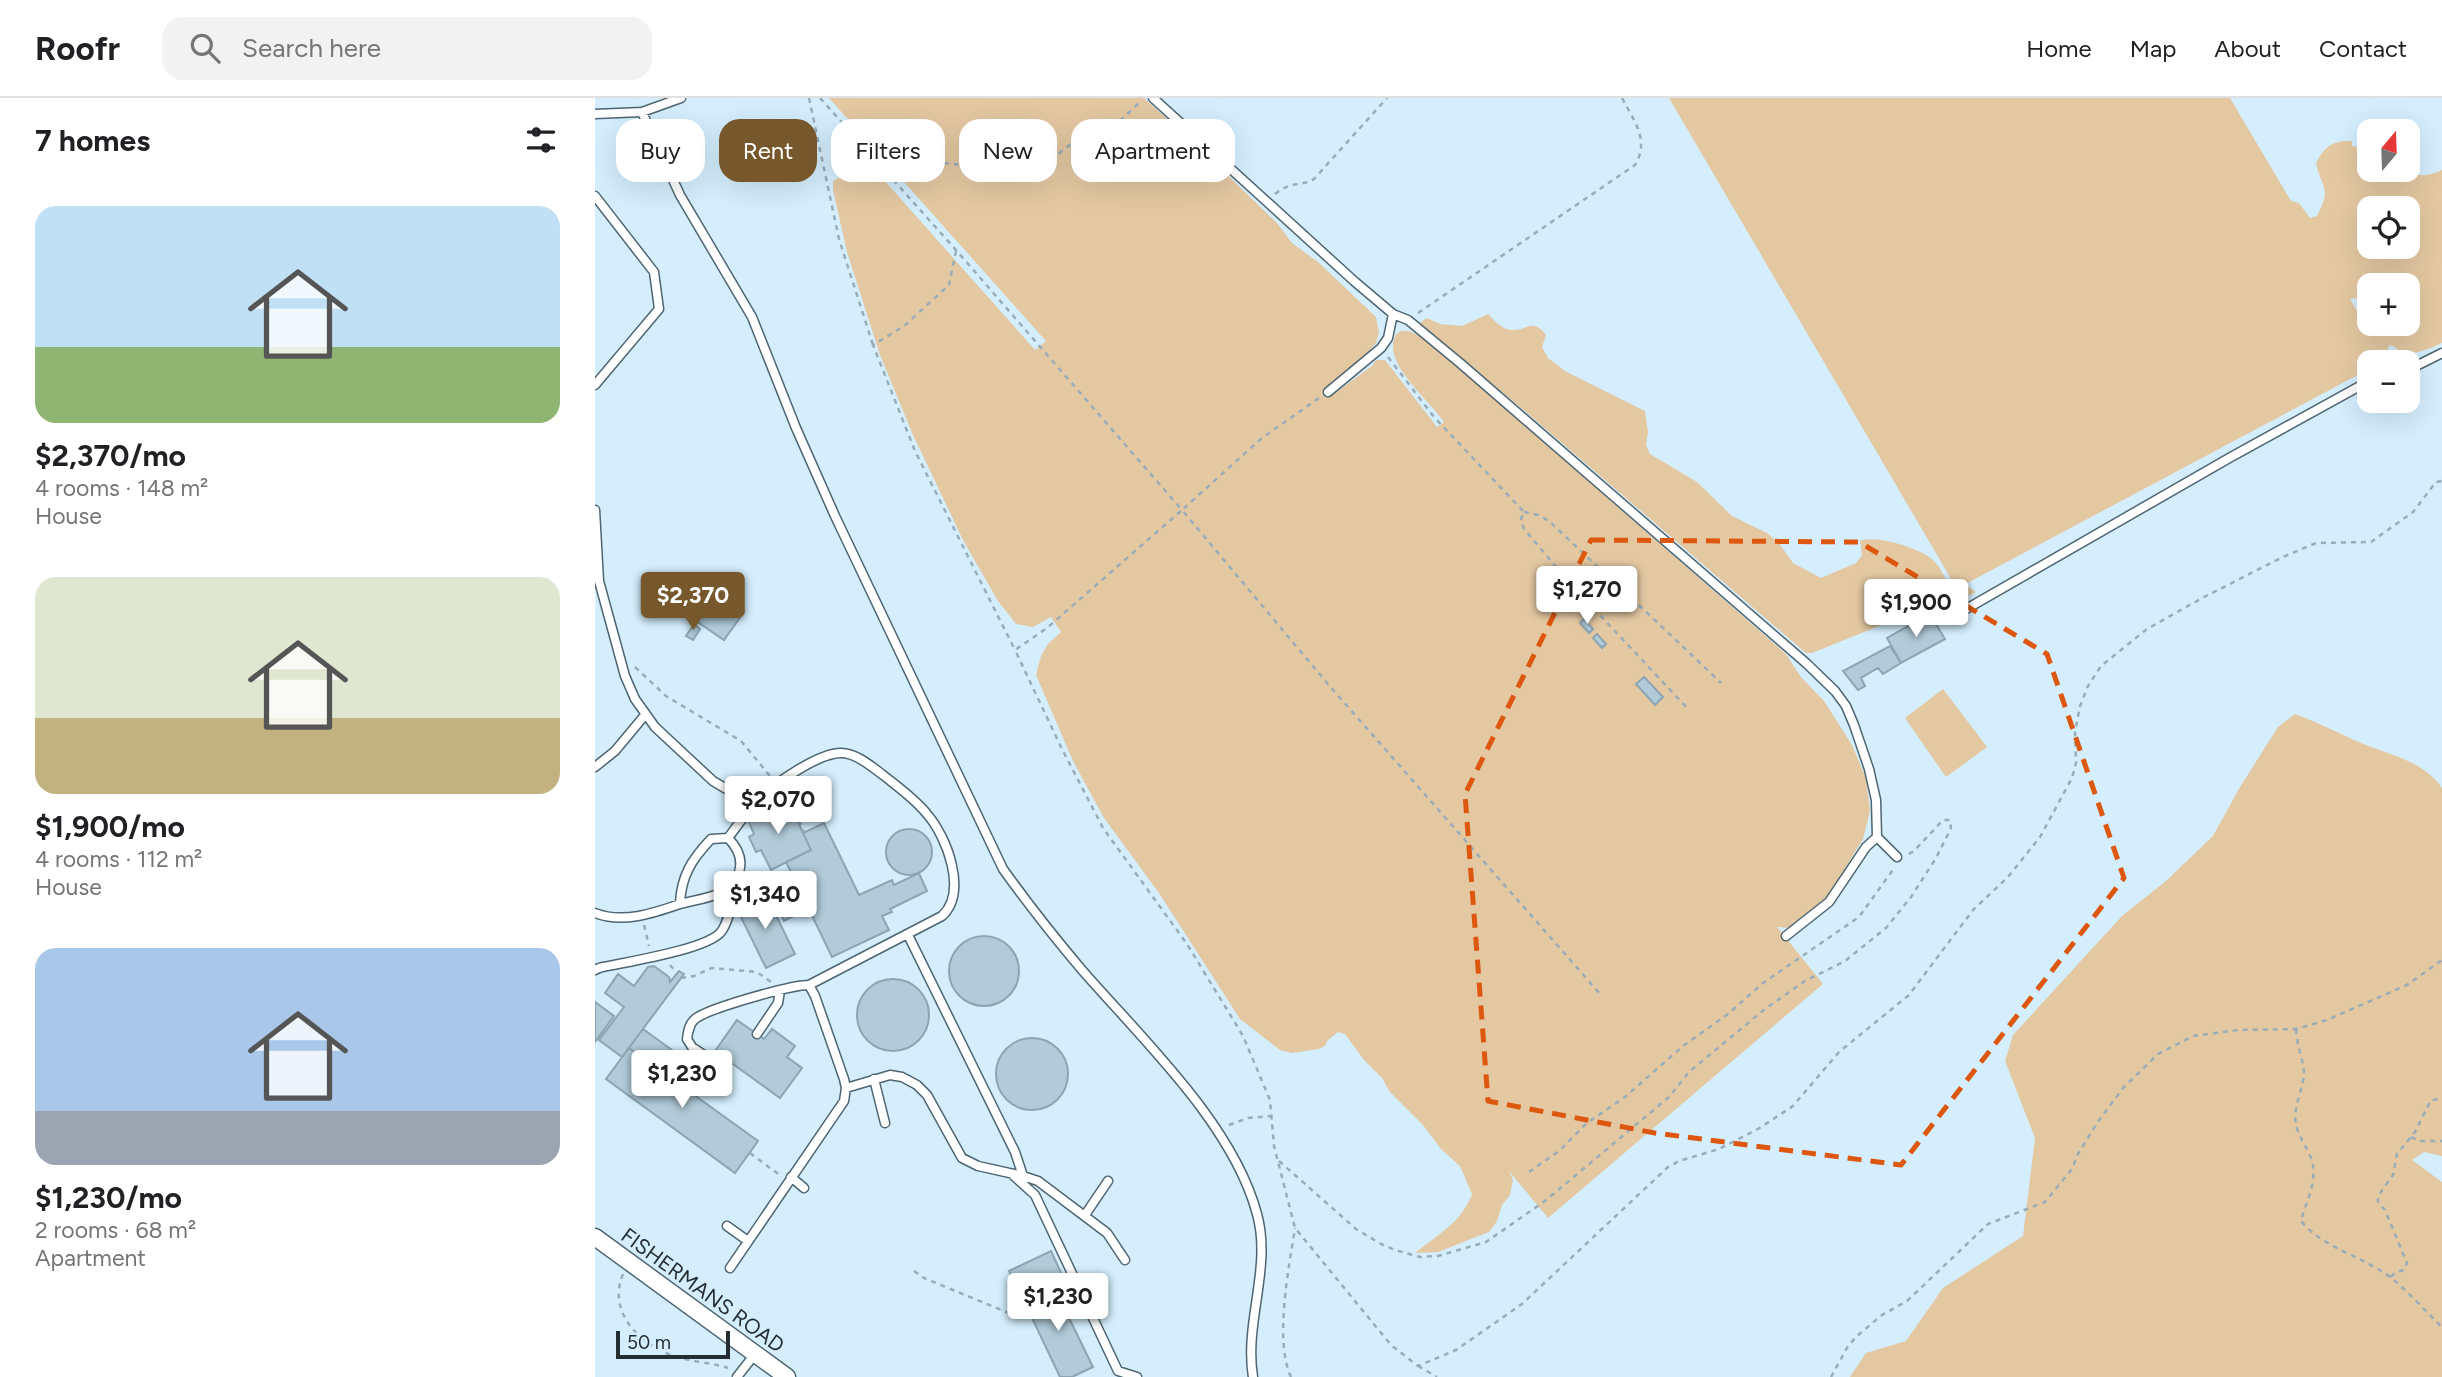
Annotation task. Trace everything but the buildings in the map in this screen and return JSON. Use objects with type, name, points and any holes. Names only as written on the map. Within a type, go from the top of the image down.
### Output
[{"type":"street","name":"FISHERMANS ROAD","points":[[595,1237],[787,1377]]},
{"type":"lane","points":[[595,114],[642,112],[681,98]]},
{"type":"lane","points":[[1153,98],[1393,314],[1408,320],[1470,372],[1830,685],[1846,706],[1869,769],[1876,800],[1877,837],[1897,857]]},
{"type":"lane","points":[[642,112],[680,195],[752,317],[829,504],[1003,869],[1031,908],[1177,1078],[1217,1132],[1251,1194],[1260,1229],[1262,1262],[1251,1344],[1253,1377]]},
{"type":"lane","points":[[595,196],[654,272],[659,309],[595,385]]},
{"type":"lane","points":[[1328,392],[1381,348],[1388,338],[1393,314]]},
{"type":"lane","points":[[2420,364],[2442,353]]},
{"type":"lane","points":[[1968,608],[2357,388]]},
{"type":"lane","points":[[595,510],[596,573],[629,688],[655,727],[717,784],[758,799]]},
{"type":"lane","points":[[595,767],[615,751],[645,715]]},
{"type":"lane","points":[[710,1059],[687,1039],[689,1028],[696,1019],[752,997],[809,985],[942,916],[950,907],[955,894],[946,848],[925,811],[879,773],[848,754],[835,754],[808,763],[758,799],[728,838]]},
{"type":"lane","points":[[1786,936],[1829,902],[1866,847],[1877,837]]},
{"type":"lane","points":[[595,970],[689,947],[714,938],[726,923],[742,863],[739,853],[728,838],[711,839],[697,854],[683,877],[680,904]]},
{"type":"lane","points":[[595,913],[632,916],[662,912],[725,891],[736,881]]},
{"type":"lane","points":[[908,935],[1015,1152],[1023,1176]]},
{"type":"lane","points":[[730,1268],[842,1105],[846,1088],[809,985]]},
{"type":"lane","points":[[757,1034],[778,1003],[780,991]]},
{"type":"lane","points":[[846,1088],[896,1075],[917,1085],[927,1095],[962,1158],[978,1166],[1038,1181],[1112,1238],[1125,1261]]},
{"type":"lane","points":[[874,1079],[885,1123]]},
{"type":"lane","points":[[1009,1173],[1035,1195],[1118,1371],[1137,1377]]},
{"type":"lane","points":[[789,1179],[804,1188]]},
{"type":"lane","points":[[1085,1215],[1108,1181]]},
{"type":"lane","points":[[727,1226],[748,1241]]},
{"type":"lane","points":[[738,1376],[755,1354]]},
{"type":"path","points":[[809,98],[839,239],[873,345],[915,451],[1103,828],[1187,944],[1244,1036],[1271,1100],[1277,1160],[1295,1228],[1285,1304],[1283,1345],[1291,1377]]},
{"type":"path","points":[[820,98],[838,119]]},
{"type":"path","points":[[945,163],[1007,170],[1040,168],[1071,144],[1121,120],[1145,98]]},
{"type":"path","points":[[1269,202],[1275,193],[1288,185],[1314,179],[1387,98]]},
{"type":"path","points":[[1408,320],[1635,165],[1642,153],[1640,131],[1622,98]]},
{"type":"path","points":[[894,182],[956,250],[1327,682],[1601,995]]},
{"type":"path","points":[[873,345],[904,326],[949,285],[956,250]]},
{"type":"path","points":[[1381,348],[1434,417],[1498,487],[1524,512],[1549,521],[1721,684]]},
{"type":"path","points":[[1015,650],[1047,628],[1258,441],[1328,392]]},
{"type":"path","points":[[1418,1366],[1456,1350],[1522,1304],[1668,1167],[1719,1149],[1793,1107],[1839,1052],[1909,995],[1973,910],[2008,877],[2040,836],[2072,779],[2076,763],[2075,732],[2080,706],[2088,686],[2101,666],[2147,629],[2283,557],[2316,543],[2371,542],[2413,512],[2436,482],[2442,481]]},
{"type":"path","points":[[1524,512],[1521,519],[1524,529],[1568,581],[1689,710]]},
{"type":"path","points":[[617,649],[666,696],[741,741],[791,802],[804,832]]},
{"type":"path","points":[[1277,1160],[1309,1185],[1342,1218],[1388,1247],[1420,1257],[1455,1252],[1486,1242],[1545,1201],[1669,1097],[1689,1072],[1765,1009],[1805,981],[1845,961],[1886,928],[1928,872],[1952,823],[1943,820],[1914,851],[1897,857],[1891,876],[1859,917],[1763,983],[1728,1014],[1683,1046],[1625,1097],[1587,1123],[1559,1151],[1529,1172]]},
{"type":"path","points":[[1831,1377],[1847,1346],[1857,1336],[1882,1315],[1906,1301],[1988,1224],[2045,1202],[2072,1169],[2097,1122],[2123,1088],[2158,1054],[2193,1036],[2210,1032],[2296,1029],[2327,1020],[2407,985],[2442,960]]},
{"type":"path","points":[[681,978],[712,968],[757,972],[780,991]]},
{"type":"path","points":[[2296,1029],[2297,1048],[2304,1074],[2299,1090],[2295,1125],[2312,1160],[2313,1177],[2310,1198],[2301,1221],[2319,1237],[2363,1259],[2390,1277],[2442,1327]]},
{"type":"path","points":[[2390,1277],[2403,1270],[2407,1263],[2385,1210],[2378,1202],[2378,1196],[2393,1175],[2397,1154],[2411,1137],[2431,1100],[2442,1098]]},
{"type":"path","points":[[1217,1132],[1248,1118],[1272,1116]]},
{"type":"path","points":[[2411,1137],[2420,1141],[2442,1141]]},
{"type":"path","points":[[750,1153],[789,1179]]},
{"type":"path","points":[[1295,1228],[1391,1345],[1437,1377]]},
{"type":"path","points":[[631,1263],[620,1279],[619,1303],[622,1314],[634,1331],[669,1354],[726,1367],[738,1376]]},
{"type":"path","points":[[914,1270],[924,1278],[1016,1316]]},
{"type":"highlighted area","points":[[1591,540],[1859,542],[2047,654],[2124,878],[1901,1165],[1655,1133],[1488,1101],[1465,794]]},
{"type":"shaded area","points":[[829,98],[1144,98],[1167,119],[1071,119],[1071,182],[1235,182],[1277,223],[1292,243],[1318,262],[1376,317],[1379,333],[1376,343],[1359,362],[1333,381],[1339,390],[1372,366],[1376,360],[1385,360],[1437,427],[1444,422],[1405,375],[1395,357],[1393,345],[1397,333],[1406,331],[1415,334],[1447,357],[1786,654],[1801,677],[1824,701],[1852,745],[1866,778],[1870,811],[1863,839],[1828,896],[1791,928],[1777,927],[1823,984],[1548,1218],[1509,1171],[1513,1180],[1510,1195],[1489,1232],[1438,1252],[1415,1253],[1448,1227],[1468,1204],[1472,1194],[1460,1166],[1441,1149],[1423,1125],[1390,1092],[1382,1078],[1364,1060],[1345,1034],[1338,1032],[1319,1049],[1292,1053],[1280,1050],[1240,1019],[1159,893],[1104,818],[1073,761],[1036,675],[1041,656],[1048,644],[1061,632],[1051,617],[1033,627],[1016,624],[998,601],[963,540],[913,435],[880,355],[847,252],[833,182],[886,182],[1035,350],[1046,341],[904,182],[945,182],[945,119],[848,119]]},
{"type":"shaded area","points":[[1669,98],[2230,98],[2291,201],[2299,203],[2310,218],[2317,216],[2325,194],[2316,164],[2325,149],[2334,143],[2352,141],[2352,146],[2357,147],[2357,182],[2420,182],[2420,175],[2442,170],[2442,343],[2420,351],[2399,350],[2389,345],[2388,350],[2357,350],[2357,375],[1958,588],[1969,587],[1976,592],[1953,605],[1940,610],[1917,611],[1901,623],[1889,622],[1812,653],[1806,653],[1421,325],[1421,322],[1427,318],[1440,324],[1462,326],[1488,314],[1507,329],[1537,327],[1546,335],[1542,347],[1548,358],[1565,371],[1645,411],[1648,432],[1646,445],[1650,454],[1697,482],[1732,516],[1767,533],[1779,543],[1793,563],[1821,578],[1856,563],[1862,555],[1860,541],[1876,539],[1897,543],[1927,555],[1957,589]]},
{"type":"shaded area","points":[[1943,689],[1987,747],[1946,777],[1905,718]]},
{"type":"shaded area","points":[[2295,714],[2408,761],[2435,779],[2442,788],[2442,1156],[2424,1152],[2412,1160],[2442,1182],[2442,1377],[1850,1377],[1866,1353],[1906,1341],[1943,1288],[2023,1236],[2035,1138],[2005,1061],[2013,1035],[2122,916],[2166,881],[2213,836],[2278,727]]}]
